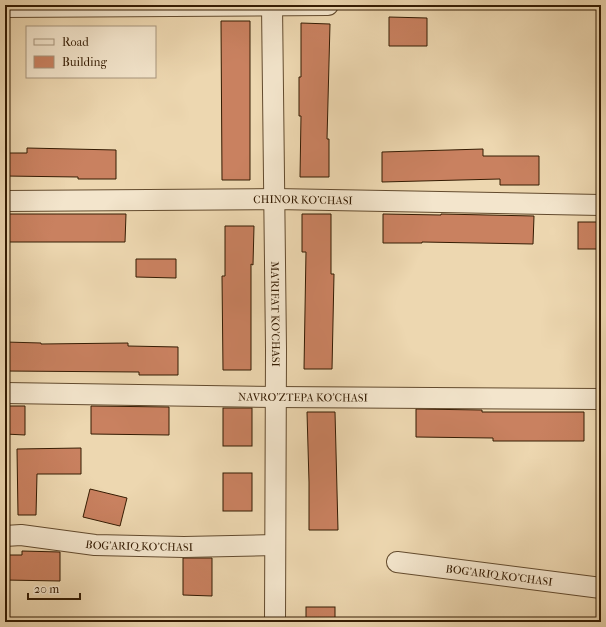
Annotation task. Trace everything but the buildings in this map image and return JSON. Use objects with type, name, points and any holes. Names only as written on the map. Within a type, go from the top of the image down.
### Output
[{"type":"street","name":"MA'RIFAT KO'CHASI","points":[[272,5],[276,397],[275,622]]},
{"type":"street","points":[[5,7],[328,5]]},
{"type":"street","name":"CHINOR KO'CHASI","points":[[5,201],[275,199],[601,205]]},
{"type":"street","name":"NAVRO'ZTEPA KO'CHASI","points":[[5,393],[276,397],[601,399]]},
{"type":"street","name":"BOG'ARIQ KO'CHASI","points":[[5,536],[21,535],[95,545],[184,547],[275,545]]},
{"type":"street","name":"BOG'ARIQ KO'CHASI","points":[[396,562],[601,588]]}]
